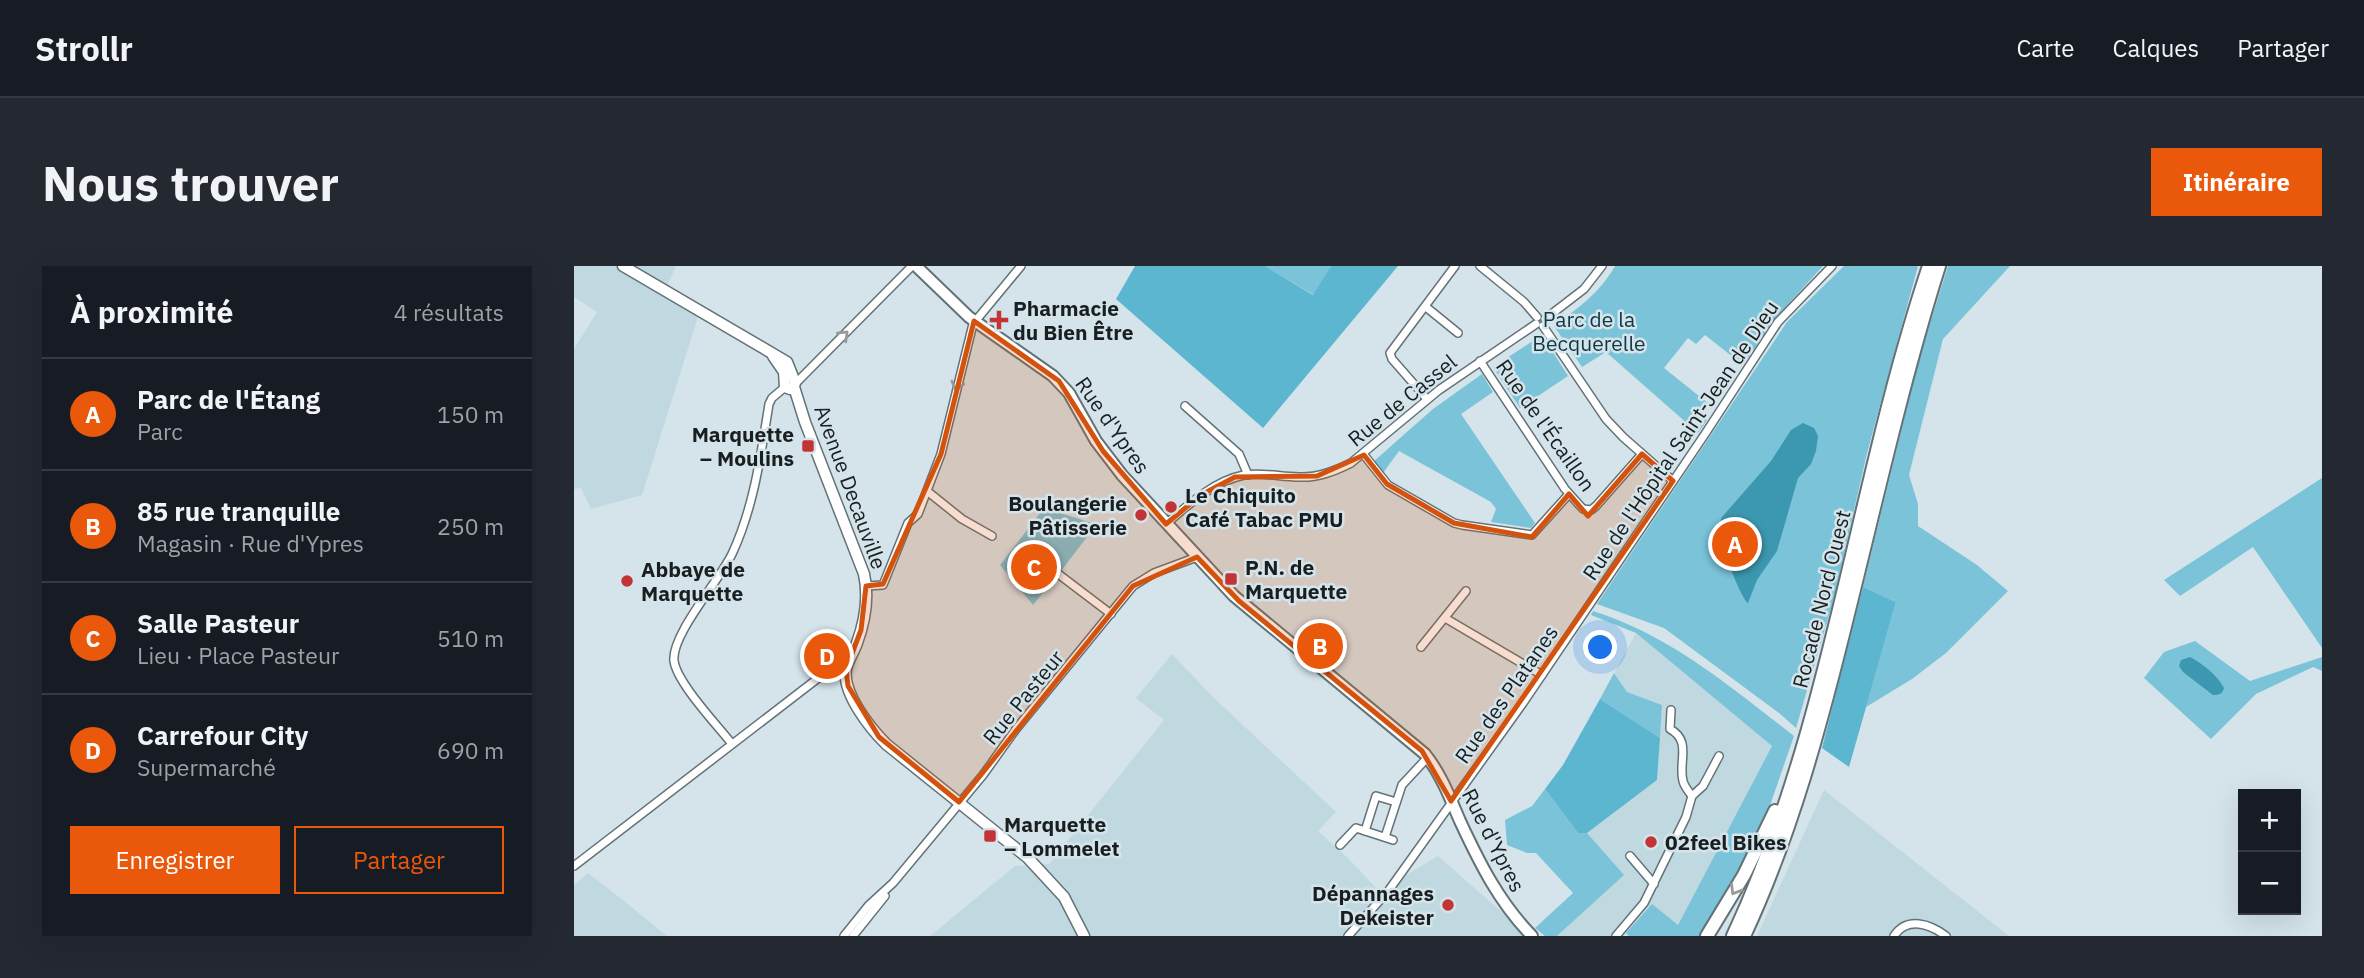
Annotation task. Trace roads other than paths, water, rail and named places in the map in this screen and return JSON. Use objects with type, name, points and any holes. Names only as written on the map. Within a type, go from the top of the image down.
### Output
[{"type":"highway","name":"Rocade Nord Ouest","points":[[1813,727],[1903,351],[1929,266]]},
{"type":"highway","name":"Rocade Nord Ouest","points":[[1733,936],[1764,864],[1813,727],[1939,266]]},
{"type":"highway","name":"Rocade Nord Ouest","points":[[1744,936],[1779,851],[1801,762]]},
{"type":"highway","points":[[1707,936],[1749,866],[1801,762]]},
{"type":"main road","name":"Rue d'Ypres","points":[[914,266],[974,321],[1054,376],[1074,401],[1110,460],[1239,601],[1428,757],[1496,893],[1532,936]]},
{"type":"street","name":"Avenue Decauville","points":[[623,266],[765,349],[779,362],[791,383],[861,563],[866,586],[863,624],[846,671]]},
{"type":"street","points":[[732,744],[683,681],[674,660],[679,637],[732,554],[758,470],[772,398],[914,266]]},
{"type":"street","points":[[883,585],[908,523],[917,516],[941,454],[974,321],[1021,266]]},
{"type":"street","points":[[1427,399],[1390,356],[1393,347],[1455,266]]},
{"type":"street","points":[[1480,266],[1524,302],[1540,321],[1601,412],[1618,432],[1674,481]]},
{"type":"street","name":"Rue de Cassel","points":[[1166,524],[1201,495],[1228,480],[1248,475],[1317,476],[1346,466],[1364,455],[1427,399],[1584,289],[1602,266]]},
{"type":"street","name":"Rue de l'Hôpital Saint-Jean de Dieu","points":[[1589,606],[1778,322],[1832,266]]},
{"type":"street","points":[[1426,307],[1458,333]]},
{"type":"street","name":"Rue de l'Écaillon","points":[[1480,361],[1569,494],[1583,509],[1591,510],[1642,454]]},
{"type":"street","points":[[1185,406],[1239,454],[1248,475]]},
{"type":"street","points":[[1364,455],[1388,485],[1462,525],[1532,535],[1569,494]]},
{"type":"street","points":[[927,491],[962,519],[992,536]]},
{"type":"street","name":"Rue Pasteur","points":[[853,936],[1139,580],[1197,557]]},
{"type":"street","points":[[1058,572],[1111,614]]},
{"type":"street","points":[[866,586],[883,585],[891,591]]},
{"type":"street","points":[[1420,648],[1466,591]]},
{"type":"street","name":"Rue des Platanes","points":[[1348,936],[1389,890],[1589,606]]},
{"type":"street","points":[[1445,618],[1542,675]]},
{"type":"street","points":[[574,866],[817,679],[829,673],[846,671],[848,686],[856,704],[876,733],[898,754],[1024,855],[1058,889],[1071,907],[1084,936]]},
{"type":"street","points":[[1671,710],[1670,729],[1685,747],[1683,781],[1692,796]]},
{"type":"street","points":[[1616,936],[1644,904],[1686,817],[1692,796],[1703,786],[1718,756]]},
{"type":"street","points":[[1385,837],[1405,781],[1428,757]]},
{"type":"street","points":[[1365,831],[1376,796],[1396,803]]},
{"type":"street","points":[[1339,845],[1356,828],[1393,840]]},
{"type":"street","points":[[1630,856],[1654,884]]},
{"type":"street","name":"Rue Pasteur","points":[[844,936],[869,905],[893,883]]},
{"type":"street","points":[[1894,936],[1901,928],[1917,923],[1946,936]]},
{"type":"place","name":"Pharmacie du Bien Être","points":[[999,320]]},
{"type":"place","name":"Marquette – Moulins","points":[[808,446]]},
{"type":"place","name":"Le Chiquito Café Tabac PMU","points":[[1171,507]]},
{"type":"place","name":"Boulangerie Pâtisserie","points":[[1141,515]]},
{"type":"place","name":"Parc de l'Étang","points":[[1735,544]]},
{"type":"place","name":"Salle Pasteur","points":[[1034,567]]},
{"type":"place","name":"P.N. de Marquette","points":[[1231,579]]},
{"type":"place","name":"Abbaye de Marquette","points":[[627,581]]},
{"type":"place","name":"85 rue tranquille","points":[[1320,646]]},
{"type":"place","name":"Carrefour City","points":[[827,656]]},
{"type":"place","name":"Marquette – Lommelet","points":[[990,836]]},
{"type":"place","name":"02feel Bikes","points":[[1651,842]]},
{"type":"place","name":"Dépannages Dekeister","points":[[1448,905]]},
{"type":"park label","name":"Parc de la Becquerelle","points":[[1589,331]]}]
